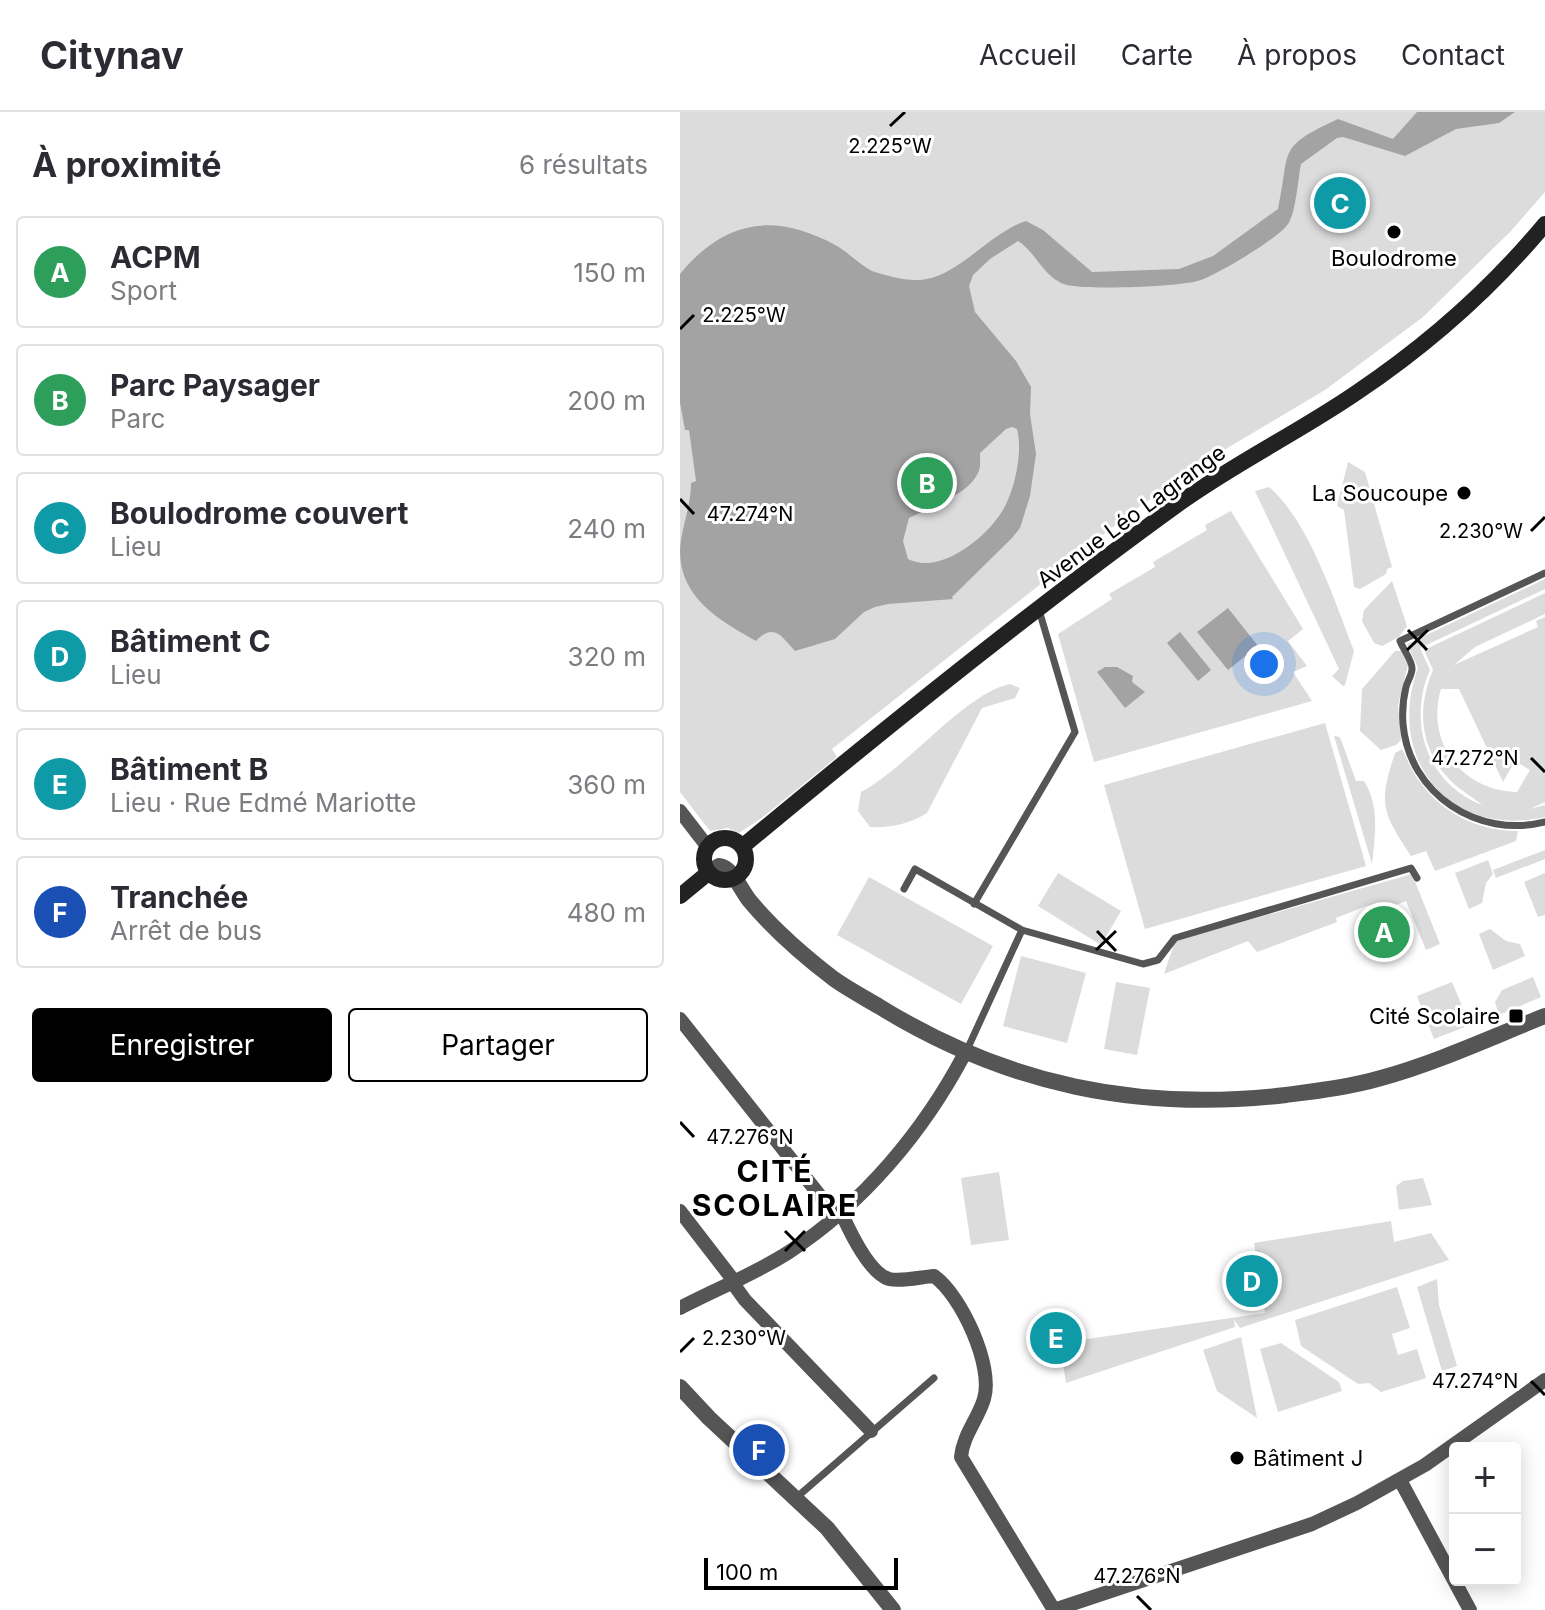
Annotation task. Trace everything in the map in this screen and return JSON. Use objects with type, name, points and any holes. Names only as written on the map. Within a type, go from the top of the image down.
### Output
[{"type":"main road","name":"Avenue Léo Lagrange","points":[[742,847],[1039,610],[1184,500],[1388,371],[1455,317],[1545,224]]},
{"type":"main road","points":[[724,838],[742,847],[746,861],[734,879],[720,880],[708,873],[703,857],[707,846],[724,838]]},
{"type":"main road","points":[[680,896],[708,873]]},
{"type":"street","points":[[680,811],[707,846]]},
{"type":"street","points":[[734,879],[758,911],[835,980],[916,1029],[965,1053],[1006,1068],[1117,1095],[1178,1101],[1258,1098],[1321,1091],[1382,1078],[1545,1016]]},
{"type":"street","points":[[680,1019],[838,1214],[876,1271],[897,1280],[934,1276],[950,1292],[979,1348],[987,1380],[985,1397],[962,1447],[961,1457],[1054,1610],[1312,1524],[1400,1480],[1545,1380]]},
{"type":"street","points":[[680,1308],[789,1252],[838,1214],[897,1156],[923,1121],[965,1053]]},
{"type":"street","points":[[680,1211],[745,1300],[871,1431]]},
{"type":"street","points":[[680,1387],[853,1557],[893,1610]]},
{"type":"street","points":[[680,1398],[709,1418]]},
{"type":"street","points":[[1400,1480],[1470,1610]]},
{"type":"lane","points":[[1545,573],[1400,641],[1413,668],[1404,695],[1404,734],[1413,762],[1429,787],[1451,806],[1477,820],[1515,826],[1545,822]]},
{"type":"lane","points":[[974,904],[1075,732],[1039,610]]},
{"type":"lane","points":[[904,889],[915,869],[1022,930],[1143,964],[1158,960],[1175,938],[1411,868],[1417,878]]},
{"type":"lane","points":[[965,1053],[1022,930]]},
{"type":"lane","points":[[795,1499],[934,1378]]},
{"type":"shaded area","points":[[680,112],[1545,112],[1545,192],[1510,232],[1423,317],[1325,390],[1214,456],[1133,511],[832,749],[837,757],[763,817],[739,833],[728,828],[710,831],[680,792]]},
{"type":"shaded area","points":[[1417,112],[1515,112],[1499,123],[1456,129],[1405,156],[1343,137],[1337,138],[1301,164],[1288,224],[1248,255],[1201,280],[1134,287],[1067,285],[1052,277],[1018,241],[990,259],[973,275],[969,286],[975,312],[1016,361],[1031,387],[1030,414],[1036,454],[1030,496],[1020,528],[953,599],[875,607],[864,612],[835,639],[795,651],[774,632],[768,632],[756,641],[717,616],[695,595],[682,568],[680,551],[691,483],[696,481],[689,430],[685,430],[680,403],[680,274],[715,242],[733,232],[752,227],[772,225],[793,228],[837,246],[872,271],[914,280],[929,279],[1026,221],[1043,230],[1092,272],[1179,269],[1213,256],[1278,209],[1289,153],[1304,137],[1338,119],[1393,139]],"holes":[[[1006,429],[1017,429],[1019,448],[1015,480],[997,519],[975,541],[948,558],[921,563],[908,559],[903,541],[909,518],[966,488],[979,471],[980,453]]]},
{"type":"shaded area","points":[[1348,462],[1365,472],[1392,567],[1360,589],[1354,587],[1344,510],[1337,506]]},
{"type":"shaded area","points":[[1269,487],[1296,520],[1308,541],[1354,651],[1343,686],[1332,676],[1339,669],[1255,491]]},
{"type":"shaded area","points":[[1231,511],[1303,629],[1288,641],[1307,666],[1293,672],[1312,701],[1094,762],[1058,634],[1112,599],[1109,594],[1155,567],[1153,562],[1207,530],[1205,525]]},
{"type":"shaded area","points":[[1545,579],[1545,589],[1420,648],[1430,670],[1423,690],[1421,710],[1427,749],[1435,767],[1447,782],[1482,805],[1441,770],[1427,743],[1424,700],[1433,670],[1424,650],[1545,593],[1545,614],[1475,647],[1454,665],[1538,627],[1536,621],[1545,617],[1545,802],[1530,809],[1545,805],[1545,817],[1511,821],[1480,816],[1454,803],[1433,784],[1418,760],[1410,732],[1410,701],[1418,668],[1407,644]],"holes":[[[1441,689],[1459,689],[1503,782],[1515,761],[1530,770],[1517,792],[1480,783],[1452,760],[1438,727],[1437,709]]]},
{"type":"shaded area","points":[[1392,581],[1407,626],[1399,637],[1382,646],[1374,643],[1362,621],[1364,610]]},
{"type":"shaded area","points":[[1228,608],[1258,646],[1228,670],[1197,632]]},
{"type":"shaded area","points":[[1180,632],[1211,670],[1198,681],[1167,643]]},
{"type":"shaded area","points":[[1395,651],[1402,651],[1408,665],[1398,705],[1401,740],[1381,750],[1360,731],[1362,689]]},
{"type":"shaded area","points":[[1105,667],[1117,667],[1133,676],[1132,682],[1145,692],[1125,708],[1097,672]]},
{"type":"shaded area","points":[[1010,684],[1020,688],[1015,698],[982,708],[927,813],[900,824],[870,827],[858,811],[861,792],[879,781],[974,701]]},
{"type":"shaded area","points":[[1325,723],[1366,866],[1145,929],[1104,785]]},
{"type":"shaded area","points":[[1334,736],[1340,737],[1356,781],[1364,781],[1372,801],[1375,821],[1372,864]]},
{"type":"shaded area","points":[[1402,749],[1417,778],[1451,812],[1489,828],[1518,831],[1516,841],[1435,871],[1426,851],[1411,856],[1389,817],[1385,797],[1395,753]]},
{"type":"shaded area","points":[[1545,850],[1545,859],[1496,878],[1493,870]]},
{"type":"shaded area","points":[[1488,860],[1493,874],[1486,883],[1482,903],[1469,909],[1455,873]]},
{"type":"shaded area","points":[[1058,873],[1121,911],[1101,945],[1038,906]]},
{"type":"shaded area","points":[[1545,873],[1545,915],[1538,917],[1524,882]]},
{"type":"shaded area","points":[[1412,874],[1440,944],[1426,950],[1406,901],[1374,914],[1369,905],[1336,918],[1337,922],[1257,952],[1248,941],[1164,974],[1175,941]]},
{"type":"shaded area","points":[[869,877],[993,946],[961,1004],[837,935]]},
{"type":"shaded area","points":[[1490,929],[1506,941],[1520,944],[1525,956],[1493,970],[1479,934]]},
{"type":"shaded area","points":[[1021,956],[1086,973],[1067,1043],[1003,1026]]},
{"type":"shaded area","points":[[1533,977],[1541,997],[1499,1015],[1495,1002],[1502,990]]},
{"type":"shaded area","points":[[1116,982],[1150,988],[1137,1055],[1104,1049]]},
{"type":"shaded area","points":[[1452,982],[1470,1025],[1434,1039],[1417,996]]},
{"type":"shaded area","points":[[999,1172],[1009,1240],[971,1245],[961,1178]]},
{"type":"shaded area","points":[[1423,1178],[1432,1205],[1399,1210],[1396,1186],[1403,1181]]},
{"type":"shaded area","points":[[1391,1221],[1394,1242],[1431,1233],[1449,1260],[1240,1328],[1234,1320],[1235,1327],[1066,1383],[1060,1343],[1265,1313],[1254,1243]]},
{"type":"shaded area","points":[[1437,1279],[1439,1305],[1457,1366],[1442,1371],[1417,1287]]},
{"type":"shaded area","points":[[1397,1287],[1410,1328],[1392,1334],[1398,1355],[1417,1349],[1426,1378],[1381,1392],[1369,1383],[1358,1384],[1301,1346],[1295,1320]]},
{"type":"shaded area","points":[[1241,1337],[1257,1418],[1217,1391],[1203,1350]]},
{"type":"shaded area","points":[[1281,1343],[1339,1382],[1342,1391],[1278,1412],[1260,1349]]},
{"type":"place","name":"Boulodrome couvert","points":[[1340,203]]},
{"type":"place","name":"Boulodrome","points":[[1394,232]]},
{"type":"place","name":"Parc Paysager","points":[[927,483]]},
{"type":"place","name":"La Soucoupe","points":[[1464,493]]},
{"type":"place","name":"ACPM","points":[[1384,932]]},
{"type":"place","name":"Cité Scolaire","points":[[1516,1016]]},
{"type":"place","name":"Bâtiment C","points":[[1252,1281]]},
{"type":"place","name":"Bâtiment B","points":[[1056,1338]]},
{"type":"place","name":"Tranchée","points":[[759,1450]]},
{"type":"place","name":"Bâtiment J","points":[[1237,1458]]},
{"type":"district","name":"CITÉ SCOLAIRE","points":[[775,1189]]}]
